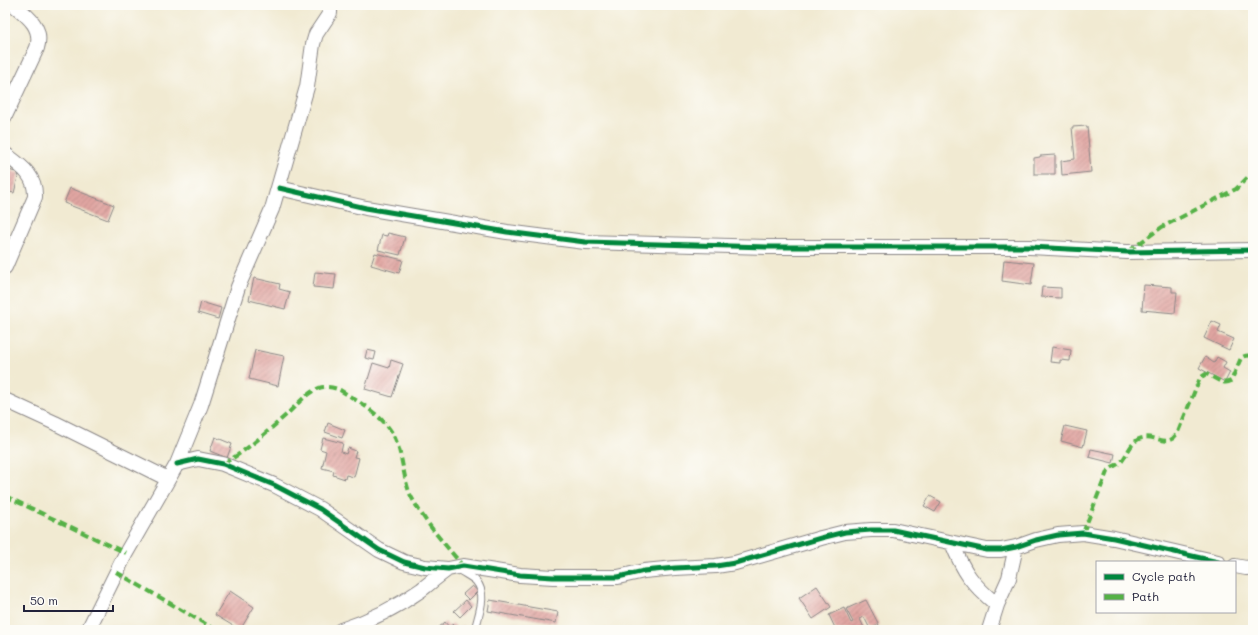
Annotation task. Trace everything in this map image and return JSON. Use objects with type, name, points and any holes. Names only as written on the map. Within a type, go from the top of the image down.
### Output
[{"type":"street","points":[[5,116],[40,40],[38,30],[14,5]]},
{"type":"street","points":[[88,630],[126,552],[177,464],[201,405],[238,287],[272,209],[279,188],[307,87],[313,44],[316,34],[330,13],[330,5]]},
{"type":"street","points":[[5,154],[23,167],[33,181],[35,197],[5,266]]},
{"type":"street","points":[[279,188],[366,208],[507,232],[585,242],[767,246],[1030,247],[1127,252],[1253,250]]},
{"type":"street","points":[[5,400],[62,426],[168,479]]},
{"type":"street","points":[[177,464],[198,459],[223,464],[274,485],[320,509],[379,550],[404,562],[425,567],[452,568],[463,566],[492,569],[520,575],[553,577],[618,577],[644,571],[716,566],[735,563],[845,532],[893,530],[987,550],[1001,550],[1058,535],[1083,533],[1114,538],[1214,561]]},
{"type":"street","points":[[952,543],[960,562],[972,582],[980,591],[997,605]]},
{"type":"street","points":[[989,630],[997,605],[1009,578],[1016,547]]},
{"type":"street","points":[[1236,566],[1246,568],[1253,567]]},
{"type":"street","points":[[341,630],[392,608],[452,568]]},
{"type":"lane","points":[[452,568],[475,580],[482,591],[482,602],[475,630]]},
{"type":"building","points":[[1087,126],[1091,172],[1062,175],[1061,161],[1075,159],[1072,127]]},
{"type":"building","points":[[1055,155],[1055,174],[1034,174],[1034,158]]},
{"type":"building","points":[[5,169],[19,173],[14,193],[5,191]]},
{"type":"building","points":[[70,188],[114,205],[108,220],[64,203]]},
{"type":"building","points":[[388,233],[405,237],[400,255],[378,250],[382,235],[387,236]]},
{"type":"building","points":[[375,253],[403,260],[399,273],[371,265]]},
{"type":"building","points":[[1004,260],[1034,263],[1031,285],[1002,281]]},
{"type":"building","points":[[315,272],[336,274],[334,289],[313,287]]},
{"type":"building","points":[[254,278],[280,284],[279,289],[290,292],[285,309],[249,300]]},
{"type":"building","points":[[1144,285],[1172,287],[1172,292],[1177,292],[1175,313],[1142,310]]},
{"type":"building","points":[[1042,287],[1061,288],[1061,298],[1041,297]]},
{"type":"building","points":[[201,302],[221,308],[218,319],[198,313]]},
{"type":"building","points":[[1212,321],[1221,325],[1218,332],[1234,339],[1229,350],[1204,338]]},
{"type":"building","points":[[1052,347],[1071,350],[1070,361],[1060,360],[1060,363],[1050,362]]},
{"type":"building","points":[[255,350],[284,356],[278,386],[249,379]]},
{"type":"building","points":[[367,350],[376,352],[374,360],[365,358]]},
{"type":"building","points":[[1205,357],[1214,363],[1217,357],[1226,362],[1223,368],[1230,372],[1225,382],[1199,368]]},
{"type":"building","points":[[391,360],[403,364],[392,397],[365,389],[373,363],[389,368]]},
{"type":"building","points":[[328,423],[345,430],[342,438],[325,432]]},
{"type":"building","points":[[1065,426],[1087,431],[1083,447],[1061,441]]},
{"type":"building","points":[[215,437],[232,444],[227,458],[210,451]]},
{"type":"building","points":[[323,438],[343,443],[341,452],[346,454],[348,448],[356,451],[354,457],[359,458],[354,477],[346,475],[345,479],[333,475],[334,471],[322,468],[326,451],[320,449]]},
{"type":"building","points":[[1091,449],[1115,454],[1113,463],[1089,457]]},
{"type":"building","points":[[930,496],[941,502],[935,512],[924,506]]},
{"type":"building","points":[[472,586],[478,591],[469,600],[463,594]]},
{"type":"building","points":[[817,586],[831,607],[813,619],[799,598]]},
{"type":"building","points":[[230,591],[254,607],[240,630],[215,615]]},
{"type":"building","points":[[466,600],[471,606],[460,617],[454,611]]},
{"type":"building","points":[[490,600],[558,612],[556,623],[488,611]]},
{"type":"building","points":[[866,600],[879,625],[870,629],[864,617],[860,619],[865,630],[836,630],[829,615],[844,608],[851,623],[853,622],[846,609]]},
{"type":"building","points":[[445,622],[449,627],[453,624],[458,629],[463,625],[467,630],[436,630]]},
{"type":"marked path","points":[[1129,251],[1162,227],[1236,189],[1253,172]]},
{"type":"marked path","points":[[1083,533],[1107,472],[1110,468],[1122,461],[1133,443],[1145,437],[1165,441],[1170,440],[1178,432],[1200,378],[1206,374],[1222,382],[1231,381],[1241,358],[1244,356],[1253,356]]},
{"type":"marked path","points":[[223,464],[256,442],[314,390],[327,387],[340,390],[374,413],[389,428],[398,446],[408,488],[415,504],[434,532],[463,566]]},
{"type":"marked path","points":[[5,496],[126,553]]},
{"type":"marked path","points":[[116,572],[216,630]]},
{"type":"cycle path","points":[[279,188],[366,208],[507,232],[585,242],[767,247],[1030,247],[1127,252],[1253,250]]},
{"type":"cycle path","points":[[177,464],[198,459],[223,464],[274,485],[320,509],[379,550],[404,562],[425,567],[448,569],[463,566],[520,575],[553,577],[618,577],[644,571],[716,566],[735,563],[845,532],[871,530],[893,530],[987,550],[1001,550],[1058,535],[1083,533],[1114,538],[1214,561]]}]
